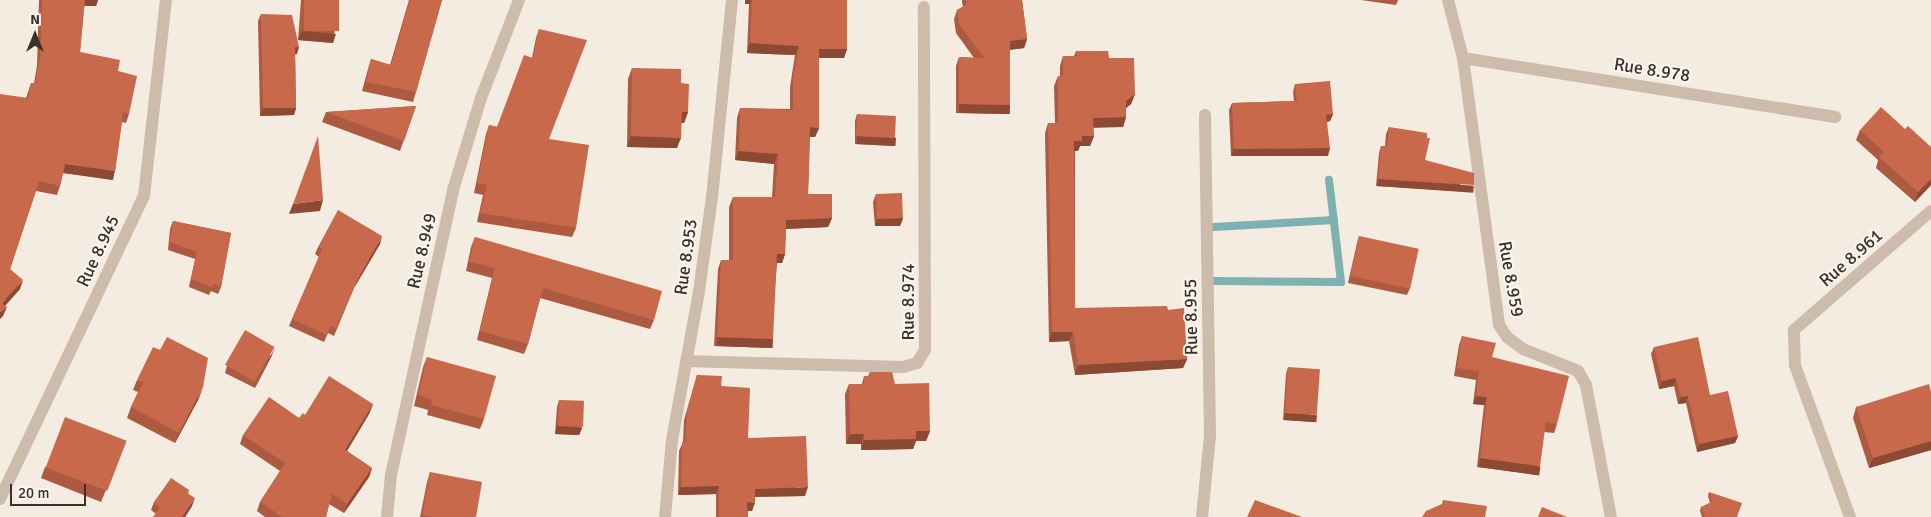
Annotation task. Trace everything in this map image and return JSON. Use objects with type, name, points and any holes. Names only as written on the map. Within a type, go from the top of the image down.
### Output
[{"type":"street","name":"Rue 8.945","points":[[0,499],[144,196],[166,0]]},
{"type":"street","name":"Rue 8.949","points":[[387,517],[391,475],[453,190],[481,98],[519,0]]},
{"type":"street","name":"Rue 8.953","points":[[665,517],[672,440],[712,197],[732,0]]},
{"type":"street","name":"Rue 8.959","points":[[1448,0],[1464,58],[1499,325],[1507,337],[1523,349],[1578,371],[1586,385],[1611,517]]},
{"type":"street","name":"Rue 8.974","points":[[686,361],[903,367],[917,363],[925,350],[924,6]]},
{"type":"street","name":"Rue 8.978","points":[[1464,58],[1836,117]]},
{"type":"street","name":"Rue 8.955","points":[[1202,517],[1210,435],[1205,115]]},
{"type":"street","name":"Rue 8.961","points":[[1850,517],[1795,365],[1794,330],[1931,212]]},
{"type":"building","points":[[42,0],[85,0],[80,52],[120,60],[118,71],[137,76],[129,114],[123,112],[115,171],[65,164],[60,186],[39,181],[10,269],[23,280],[2,303],[7,307],[0,312],[0,94],[28,98],[31,83],[35,83],[40,57]]},
{"type":"building","points":[[304,0],[339,0],[339,31],[304,31]]},
{"type":"building","points":[[410,0],[442,0],[416,92],[366,82],[371,59],[391,65]]},
{"type":"building","points":[[752,0],[847,0],[847,49],[819,49],[819,128],[810,127],[808,194],[832,194],[832,218],[786,220],[785,254],[777,254],[773,339],[717,337],[721,260],[733,260],[733,197],[775,197],[778,154],[739,151],[740,108],[793,110],[793,78],[799,46],[750,43]]},
{"type":"building","points":[[966,0],[1022,0],[1027,39],[1010,41],[1010,105],[959,104],[959,57],[984,58],[959,24],[957,10],[967,4]]},
{"type":"building","points":[[261,14],[292,15],[299,47],[295,47],[296,108],[263,108]]},
{"type":"building","points":[[539,29],[587,40],[549,139],[589,145],[576,228],[480,213],[487,185],[477,183],[489,125],[497,127],[524,55],[533,58]]},
{"type":"building","points":[[1076,51],[1108,51],[1109,58],[1134,58],[1135,94],[1126,101],[1126,117],[1093,118],[1094,136],[1082,136],[1082,141],[1074,141],[1075,308],[1167,306],[1168,310],[1184,308],[1187,359],[1078,365],[1073,332],[1052,332],[1048,123],[1058,123],[1058,76],[1063,76],[1063,56],[1077,56]]},
{"type":"building","points":[[632,68],[681,69],[681,83],[689,84],[688,112],[682,112],[681,138],[631,136]]},
{"type":"building","points":[[1330,81],[1333,114],[1326,115],[1330,148],[1234,149],[1232,103],[1297,101],[1295,84]]},
{"type":"building","points":[[416,106],[404,141],[326,112]]},
{"type":"building","points":[[1881,107],[1905,129],[1908,126],[1931,147],[1931,179],[1918,192],[1879,157],[1884,152],[1860,130]]},
{"type":"building","points":[[857,114],[896,116],[895,138],[856,136]]},
{"type":"building","points":[[1389,127],[1427,133],[1427,138],[1430,138],[1425,160],[1474,173],[1474,185],[1378,179],[1381,146],[1387,146]]},
{"type":"building","points":[[318,136],[323,200],[293,204]]},
{"type":"building","points":[[902,193],[903,218],[877,219],[876,194]]},
{"type":"building","points":[[338,210],[382,236],[357,281],[336,328],[331,326],[327,335],[292,319],[322,249],[318,247]]},
{"type":"building","points":[[173,221],[231,233],[221,287],[214,284],[212,287],[191,279],[197,252],[170,242]]},
{"type":"building","points":[[1359,236],[1419,249],[1410,289],[1350,276]]},
{"type":"building","points":[[475,237],[662,291],[654,320],[543,288],[528,344],[480,331],[495,268],[469,262]]},
{"type":"building","points":[[245,330],[274,347],[254,382],[225,365]]},
{"type":"building","points":[[1462,336],[1496,343],[1492,357],[1569,376],[1557,424],[1546,422],[1540,466],[1480,458],[1487,397],[1476,396],[1479,371],[1457,368]]},
{"type":"building","points":[[167,337],[208,358],[203,387],[179,433],[131,407],[143,383],[137,380],[153,347],[160,350]]},
{"type":"building","points":[[1698,337],[1710,395],[1728,391],[1738,436],[1699,444],[1688,396],[1681,397],[1676,378],[1662,381],[1654,347]]},
{"type":"building","points":[[427,357],[496,376],[484,419],[431,405],[432,400],[418,395]]},
{"type":"building","points":[[1288,367],[1320,369],[1317,415],[1285,413]]},
{"type":"building","points":[[870,372],[892,372],[895,384],[929,383],[930,431],[916,431],[916,439],[864,440],[864,434],[850,434],[849,384],[864,384],[864,376],[870,376]]},
{"type":"building","points":[[697,375],[722,376],[721,386],[750,388],[748,438],[806,436],[808,487],[755,489],[755,503],[747,502],[748,517],[719,517],[719,486],[681,487],[682,442],[685,442],[687,412]]},
{"type":"building","points":[[329,376],[373,404],[345,450],[372,468],[347,504],[332,494],[326,517],[282,517],[260,502],[285,463],[243,435],[269,397],[299,418],[303,413],[305,415]]},
{"type":"building","points":[[1929,384],[1931,392],[1931,441],[1873,458],[1856,407]]},
{"type":"building","points":[[559,400],[584,401],[583,427],[558,426]]},
{"type":"building","points":[[65,417],[127,441],[107,491],[46,467]]},
{"type":"building","points":[[430,472],[482,482],[476,517],[434,517],[422,515]]},
{"type":"building","points":[[171,478],[189,490],[187,493],[195,498],[182,517],[153,517],[160,508],[154,502]]},
{"type":"building","points":[[1709,492],[1742,503],[1737,517],[1705,517],[1701,507],[1712,502]]},
{"type":"building","points":[[1255,500],[1302,517],[1247,517]]},
{"type":"building","points":[[1443,500],[1487,506],[1485,517],[1422,517],[1426,511],[1442,504]]},
{"type":"building","points":[[1542,507],[1567,517],[1538,517]]},
{"type":"waterway","points":[[1214,281],[1341,282],[1329,180]]},
{"type":"waterway","points":[[1214,227],[1334,220]]}]
